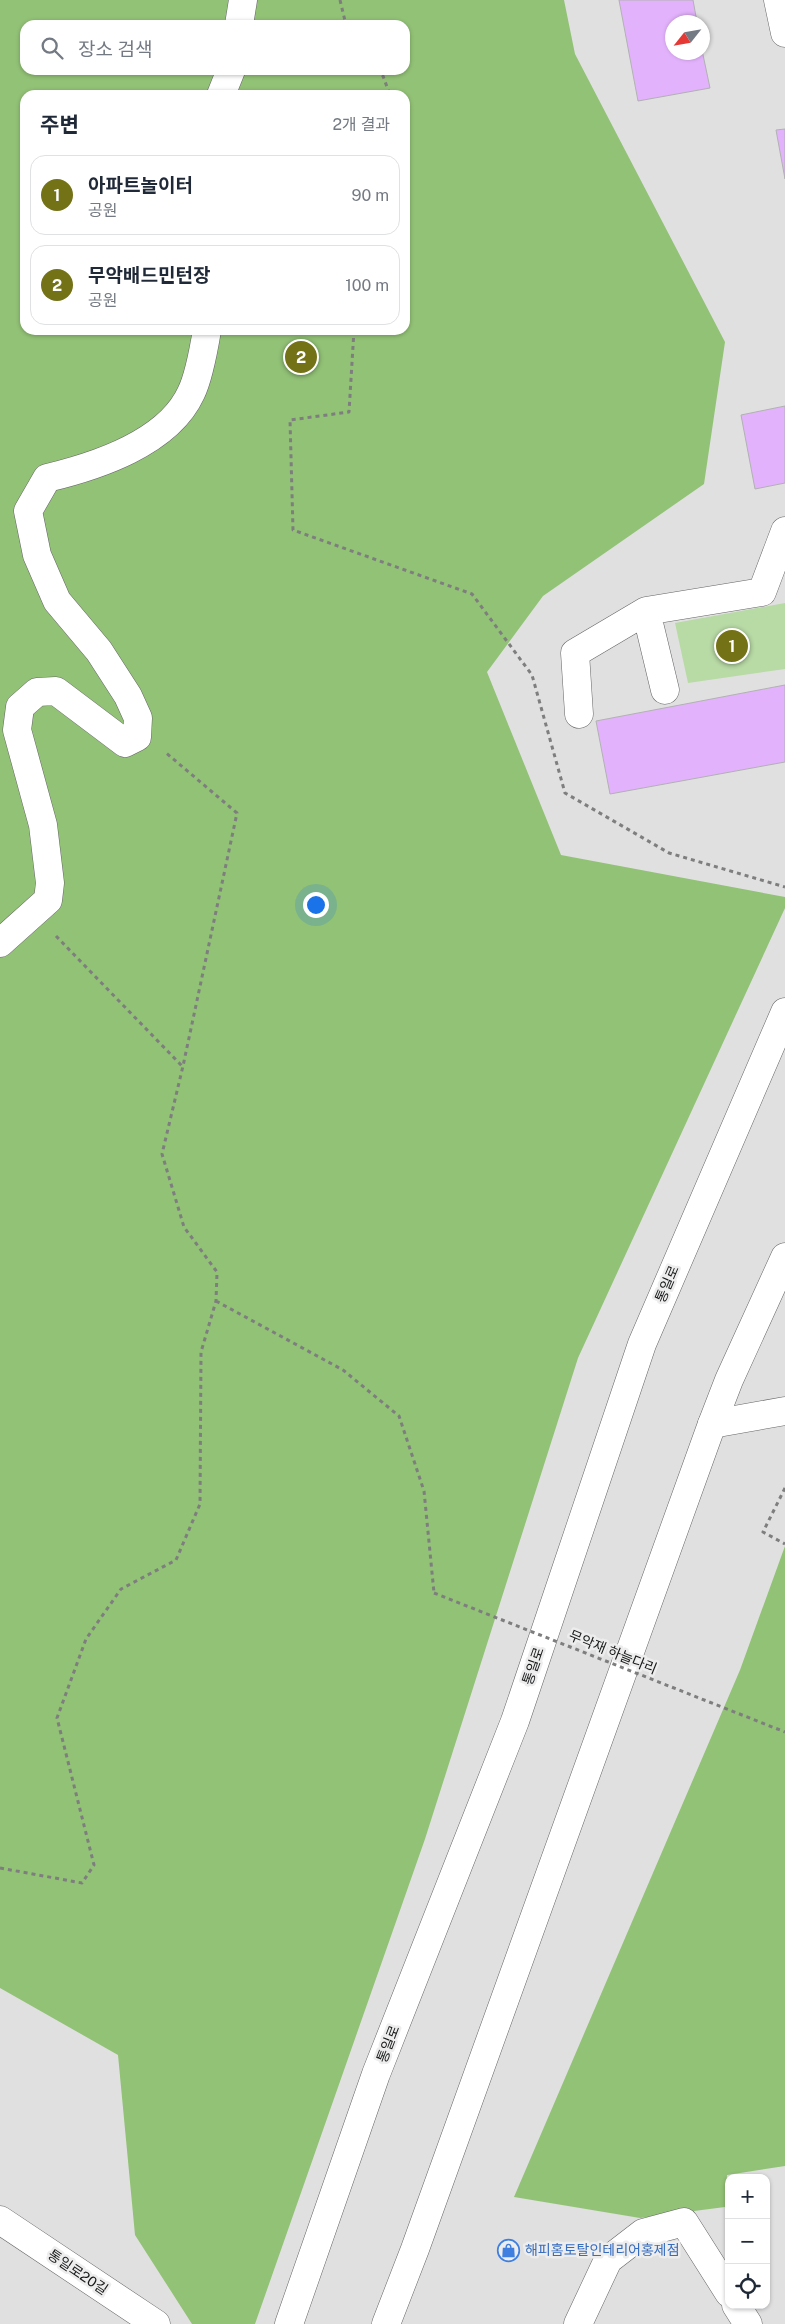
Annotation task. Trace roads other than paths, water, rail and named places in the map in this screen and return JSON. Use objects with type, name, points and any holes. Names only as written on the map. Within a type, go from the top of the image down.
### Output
[{"type":"main road","points":[[240,20],[243,0]]},
{"type":"main road","points":[[778,0],[785,33]]},
{"type":"main road","points":[[223,90],[229,75]]},
{"type":"main road","points":[[0,943],[48,900],[50,883],[42,825],[17,730],[20,707],[37,692],[56,691],[125,743],[137,737],[138,718],[128,696],[99,651],[56,601],[37,555],[28,511],[47,478],[83,470],[136,447],[174,420],[192,393],[206,335]]},
{"type":"main road","points":[[579,714],[575,653],[646,611],[773,590],[785,532]]},
{"type":"main road","points":[[646,611],[665,690]]},
{"type":"main road","name":"통일로","points":[[289,2324],[376,2074],[515,1721],[642,1344],[785,1012]]},
{"type":"main road","points":[[386,2324],[415,2249],[712,1424],[729,1380],[785,1258]]},
{"type":"main road","points":[[712,1424],[785,1411]]},
{"type":"main road","name":"통일로20길","points":[[0,2220],[156,2324]]},
{"type":"main road","points":[[578,2324],[608,2260],[643,2233],[684,2222],[725,2287]]},
{"type":"main road","points":[[739,2309],[748,2324]]},
{"type":"place","name":"무악배드민턴장","points":[[301,357]]},
{"type":"place","name":"아파트놀이터","points":[[732,646]]},
{"type":"place","name":"해피홈토탈인테리어홍제점","points":[[509,2250]]}]
